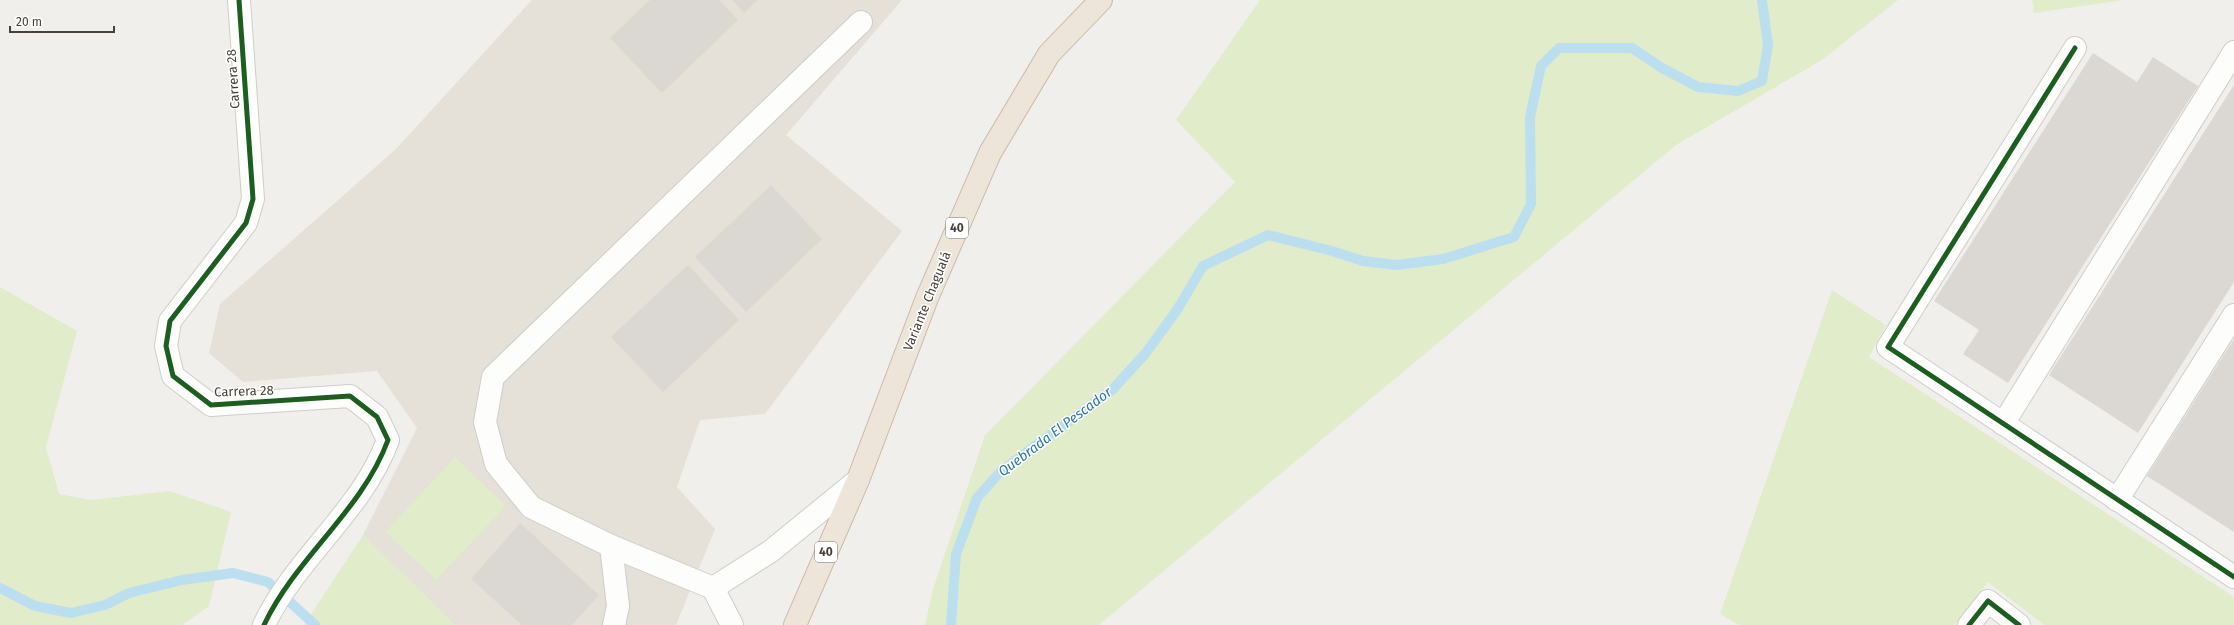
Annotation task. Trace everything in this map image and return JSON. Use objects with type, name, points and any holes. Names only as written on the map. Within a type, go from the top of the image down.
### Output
[{"type":"highway","name":"Variante Chagualá","points":[[795,625],[858,480],[927,298],[990,153],[1049,54],[1101,0]]},
{"type":"street","name":"Carrera 28","points":[[239,0],[253,199],[246,223],[170,321],[166,346],[173,376],[211,405],[350,396],[377,417],[388,440],[380,462],[356,498],[292,578],[268,616]]},
{"type":"street","points":[[732,625],[713,588],[611,546],[531,507],[496,464],[485,422],[494,377],[861,22]]},
{"type":"street","points":[[2075,48],[1888,347],[2117,500],[2233,574]]},
{"type":"street","points":[[2003,424],[2234,52]]},
{"type":"street","points":[[2117,500],[2234,315]]},
{"type":"street","points":[[713,588],[771,551],[858,480]]},
{"type":"street","points":[[611,546],[618,606],[614,625]]},
{"type":"street","points":[[1969,625],[1988,601],[2019,625]]},
{"type":"shaded area","points":[[532,0],[902,0],[786,135],[902,231],[765,414],[700,420],[677,487],[715,529],[676,625],[455,625],[363,535],[417,428],[377,371],[243,382],[209,353],[220,304],[396,149]]},
{"type":"green space","points":[[1260,0],[1898,0],[1822,60],[1676,145],[1099,625],[925,625],[933,589],[985,435],[1235,182],[1176,120]]},
{"type":"green space","points":[[2032,0],[2124,0],[2034,13]]},
{"type":"green space","points":[[0,287],[77,331],[46,447],[59,494],[91,500],[170,491],[231,512],[209,606],[182,625],[0,625]]},
{"type":"green space","points":[[1832,290],[1886,325],[1869,357],[2234,597],[2234,625],[2044,625],[1988,582],[1955,625],[1739,625],[1720,614]]},
{"type":"green space","points":[[455,457],[506,506],[436,580],[385,532]]},
{"type":"green space","points":[[363,535],[455,625],[304,625]]},
{"type":"building","points":[[650,0],[719,0],[738,20],[662,93],[610,38]]},
{"type":"building","points":[[732,0],[758,0],[744,13]]},
{"type":"building","points":[[2093,53],[2137,82],[2153,57],[2198,86],[2008,383],[1963,354],[1979,330],[1934,301]]},
{"type":"building","points":[[2234,85],[2234,282],[2138,433],[2049,375]]},
{"type":"building","points":[[771,185],[822,239],[746,312],[695,257]]},
{"type":"building","points":[[688,265],[739,320],[663,392],[611,337]]},
{"type":"building","points":[[2234,339],[2234,532],[2147,476]]},
{"type":"building","points":[[520,523],[599,595],[572,625],[522,625],[471,579]]},
{"type":"waterway","name":"Quebrada El Pescador","points":[[951,625],[956,554],[977,498],[1001,471],[1112,390],[1145,354],[1177,310],[1203,266],[1268,235],[1332,251],[1363,261],[1397,265],[1443,259],[1514,237],[1531,204],[1530,117],[1541,66],[1559,48],[1632,48],[1662,68],[1698,87],[1738,91],[1762,81],[1768,45],[1762,0]]},
{"type":"waterway","name":"Quebrada El Pescador","points":[[0,588],[35,606],[71,613],[105,605],[129,593],[182,580],[233,573],[268,582],[315,625]]},
{"type":"cycle path","points":[[239,0],[253,199],[246,223],[170,321],[166,346],[173,376],[211,405],[350,396],[377,417],[388,440],[377,466],[362,489],[346,512],[293,577],[277,600],[264,625]]},
{"type":"cycle path","points":[[2075,48],[1888,347],[2234,577]]},
{"type":"cycle path","points":[[1969,625],[1988,601],[2019,625]]}]
